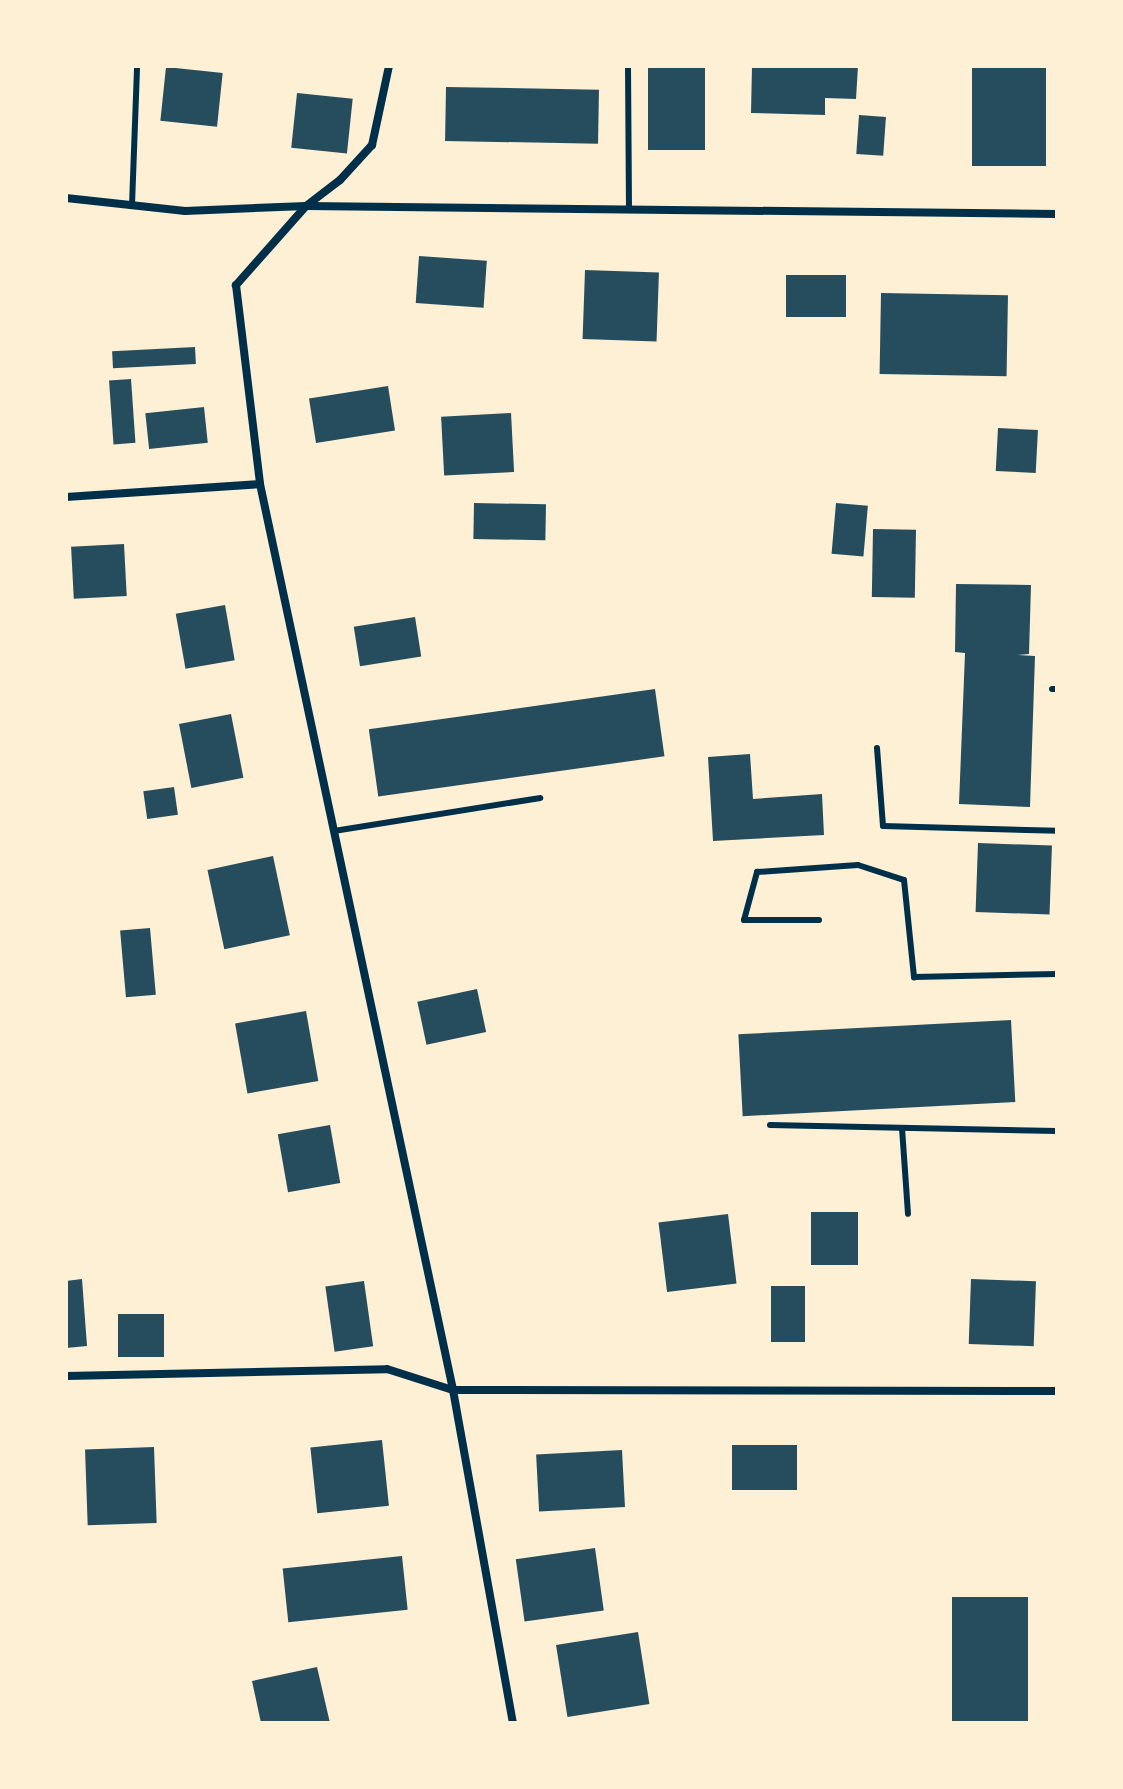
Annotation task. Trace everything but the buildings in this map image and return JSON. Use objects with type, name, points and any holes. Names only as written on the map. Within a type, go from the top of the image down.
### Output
[{"type":"street","points":[[389,66],[372,145],[340,180],[306,206],[236,285],[260,484],[453,1390],[513,1723]]},
{"type":"street","points":[[66,198],[185,211],[306,206],[1057,214]]},
{"type":"street","points":[[66,497],[260,484]]},
{"type":"street","points":[[66,1376],[387,1369],[453,1390],[1057,1391]]},
{"type":"lane","points":[[132,205],[137,66]]},
{"type":"lane","points":[[628,66],[629,209]]},
{"type":"lane","points":[[877,748],[883,826],[1057,831]]},
{"type":"lane","points":[[334,831],[540,798]]},
{"type":"lane","points":[[819,920],[744,920],[757,872],[858,865],[904,880],[914,977],[1057,974]]},
{"type":"lane","points":[[770,1125],[1057,1131]]},
{"type":"lane","points":[[902,1128],[908,1214]]}]
